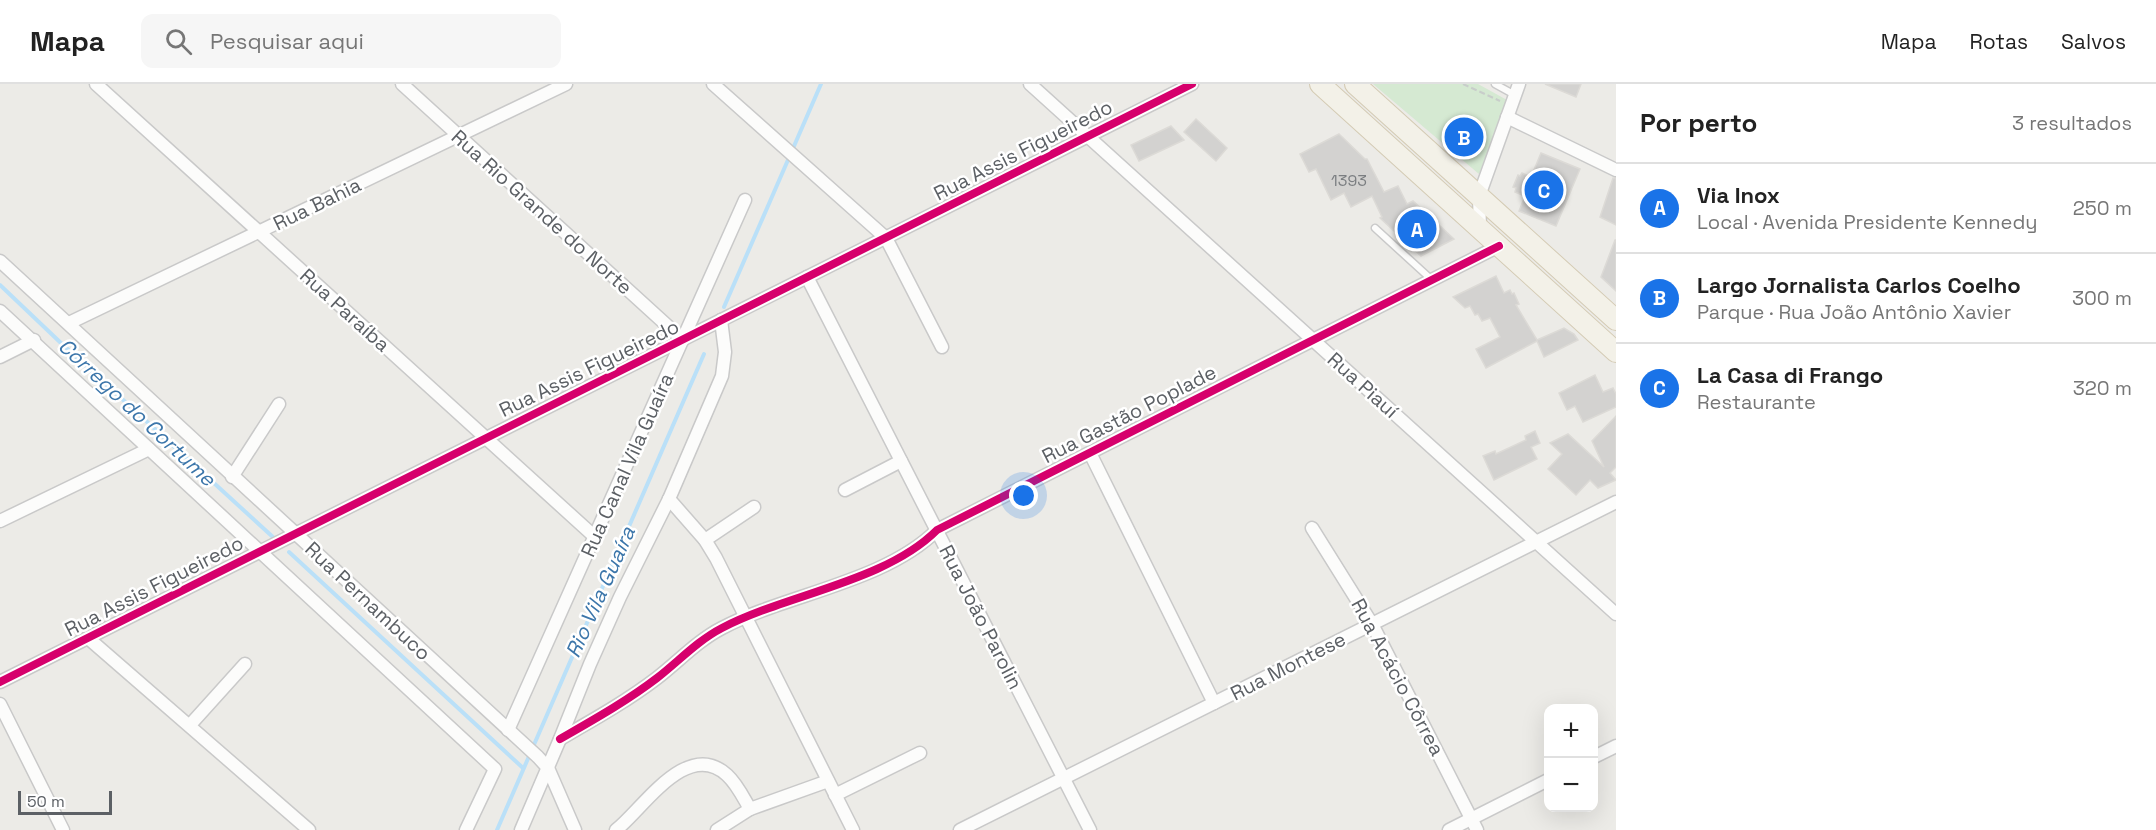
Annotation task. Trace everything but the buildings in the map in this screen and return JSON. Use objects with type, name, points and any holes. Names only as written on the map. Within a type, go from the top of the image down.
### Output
[{"type":"main road","points":[[1320,84],[1616,352]]},
{"type":"main road","points":[[1355,84],[1616,320]]},
{"type":"street","name":"Rua Paraíba","points":[[96,84],[594,537]]},
{"type":"street","name":"Rua Rio Grande do Norte","points":[[402,84],[683,340]]},
{"type":"street","name":"Rua Bahia","points":[[69,323],[566,84]]},
{"type":"street","points":[[714,84],[886,238],[942,347]]},
{"type":"street","name":"Rua Piauí","points":[[1030,84],[1616,614]]},
{"type":"street","name":"Rua Assis Figueiredo","points":[[0,682],[1192,84]]},
{"type":"street","points":[[1480,229],[1479,196],[1513,100],[1616,171]]},
{"type":"street","name":"Rua Canal Vila Guaíra","points":[[508,730],[745,200]]},
{"type":"street","name":"Rua Gastão Poplade","points":[[560,739],[639,691],[711,634],[746,618],[882,566],[919,546],[937,530],[1499,246]]},
{"type":"street","name":"Rua Pernambuco","points":[[0,261],[538,757],[548,768],[575,830]]},
{"type":"street","name":"Rua João Parolin","points":[[807,277],[1090,830]]},
{"type":"street","name":"Rua Pernambuco","points":[[0,311],[34,340],[495,769],[466,830]]},
{"type":"street","points":[[521,830],[586,672],[669,499],[723,376],[725,352],[721,320]]},
{"type":"street","points":[[0,357],[34,340]]},
{"type":"street","points":[[232,477],[279,404]]},
{"type":"street","points":[[0,521],[149,449]]},
{"type":"street","points":[[1090,453],[1214,703]]},
{"type":"street","points":[[845,490],[902,461]]},
{"type":"street","points":[[669,499],[705,540],[853,830]]},
{"type":"street","name":"Rua Montese","points":[[960,830],[1616,502]]},
{"type":"street","points":[[705,540],[754,507]]},
{"type":"street","name":"Rua Acácio Côrrea","points":[[1312,528],[1372,624],[1474,824]]},
{"type":"street","points":[[88,638],[309,830]]},
{"type":"street","points":[[190,725],[244,664]]},
{"type":"street","points":[[0,704],[63,830]]},
{"type":"street","points":[[1598,755],[1616,746]]},
{"type":"street","points":[[835,795],[920,753]]},
{"type":"street","points":[[616,830],[635,814],[662,783],[675,773],[701,764],[712,766],[728,776],[750,809]]},
{"type":"street","points":[[717,830],[750,809],[828,781]]},
{"type":"street","points":[[1449,830],[1474,824],[1544,782]]},
{"type":"street","points":[[531,830],[535,798]]},
{"type":"lane","points":[[1495,84],[1513,100]]},
{"type":"lane","points":[[1375,228],[1432,280]]},
{"type":"path","points":[[1463,84],[1513,100]]},
{"type":"green space","points":[[1373,84],[1478,84],[1507,100],[1479,174]]},
{"type":"waterway","name":"Rio Vila Guaíra","points":[[724,307],[821,84]]},
{"type":"waterway","name":"Córrego do Cortume","points":[[0,285],[274,538]]},
{"type":"waterway","name":"Rio Vila Guaíra","points":[[533,747],[704,354]]},
{"type":"waterway","name":"Córrego do Cortume","points":[[289,552],[523,768]]},
{"type":"waterway","name":"Rio Vila Guaíra","points":[[497,830],[530,754]]},
{"type":"cycle path","points":[[0,682],[1192,84]]},
{"type":"cycle path","points":[[560,739],[634,695],[696,645],[722,628],[748,616],[863,575],[891,562],[915,548],[937,530],[1499,246]]},
{"type":"place","name":"Largo Jornalista Carlos Coelho","points":[[1464,137]]},
{"type":"place","name":"La Casa di Frango","points":[[1544,190]]},
{"type":"place","name":"Via Inox","points":[[1417,229]]}]
